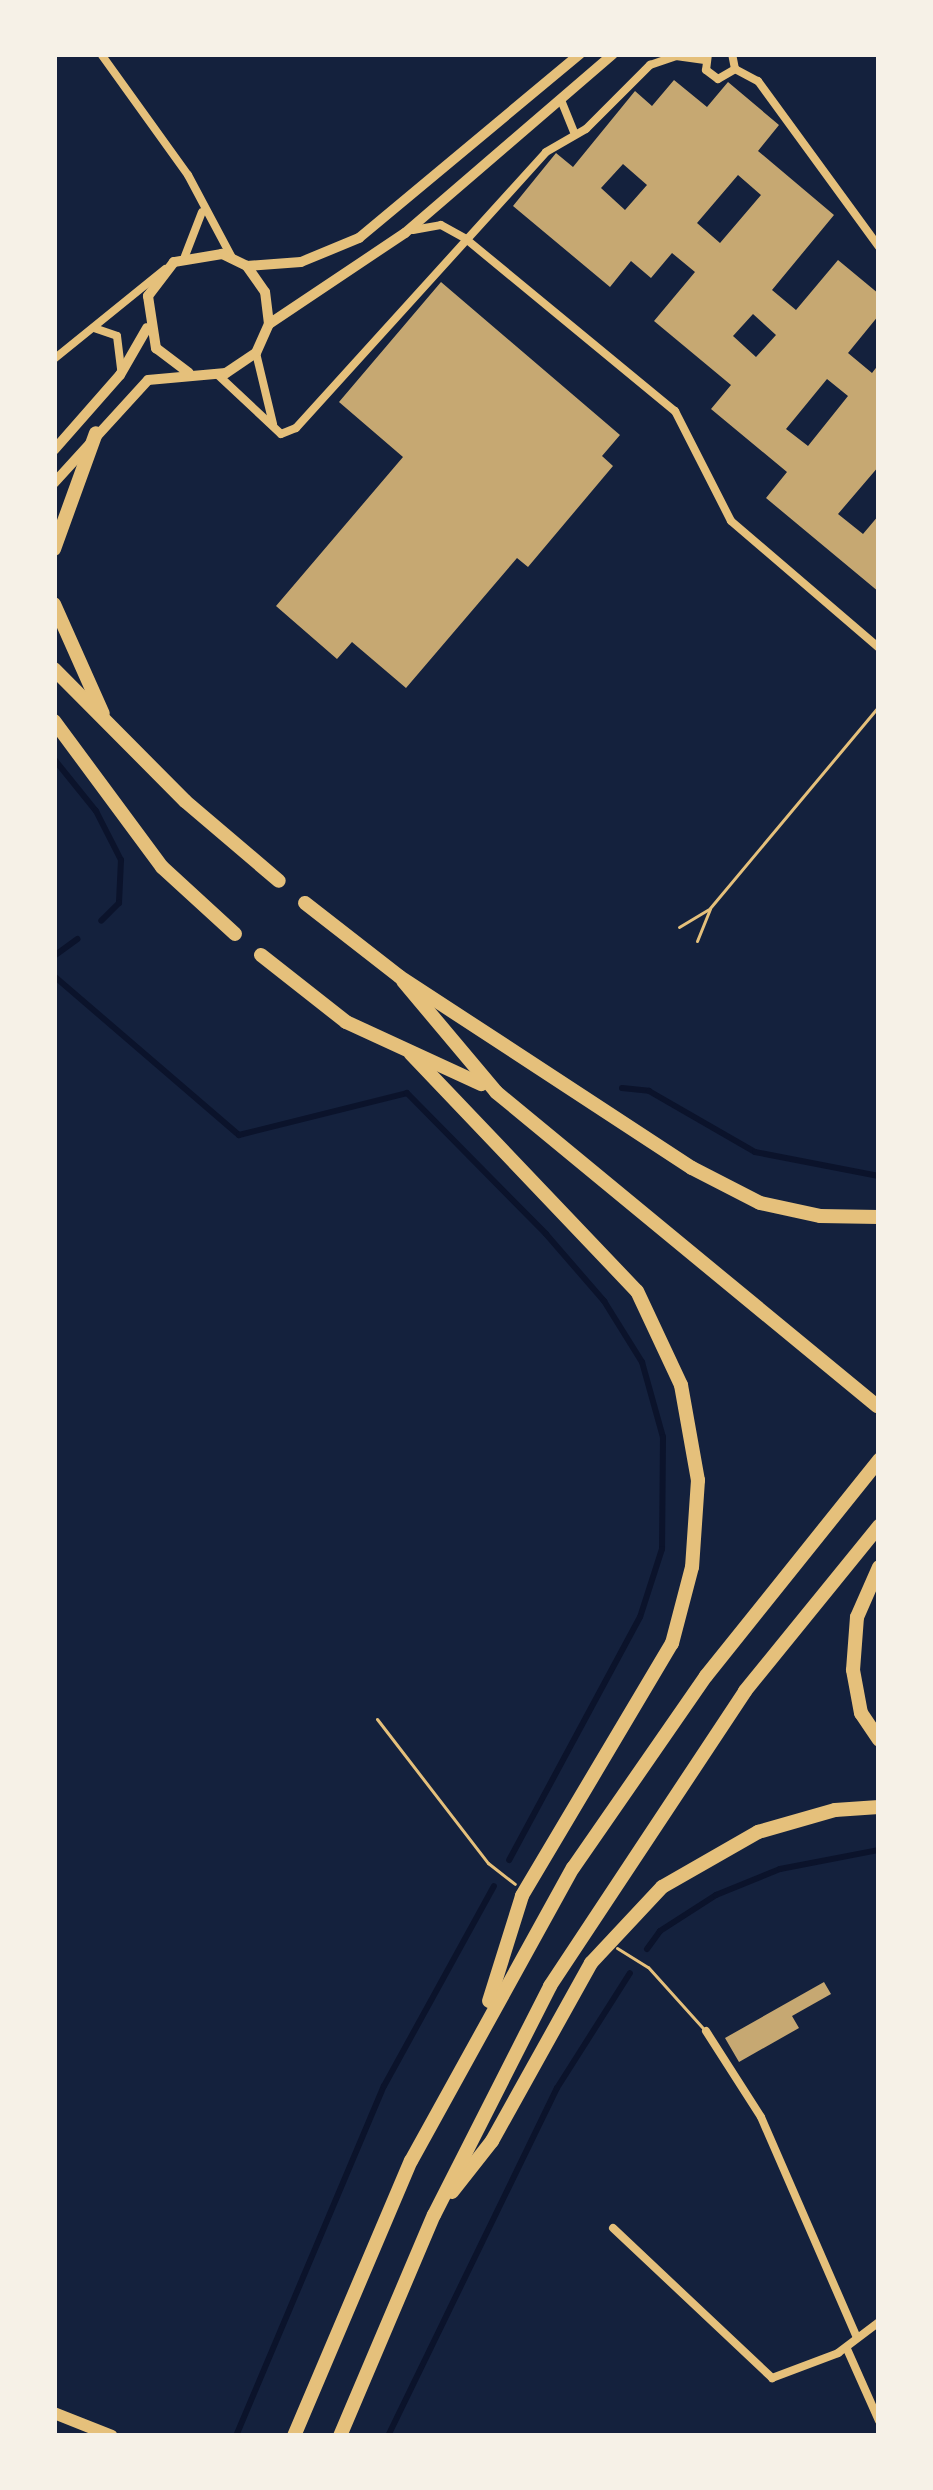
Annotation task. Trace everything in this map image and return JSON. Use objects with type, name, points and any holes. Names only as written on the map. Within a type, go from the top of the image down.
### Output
[{"type":"highway","points":[[54,549],[96,433]]},
{"type":"highway","points":[[54,604],[111,729]]},
{"type":"highway","points":[[54,668],[111,729],[279,880]]},
{"type":"highway","points":[[54,721],[162,867],[235,934]]},
{"type":"highway","points":[[305,902],[400,977],[692,1168],[760,1203],[820,1216],[879,1217]]},
{"type":"highway","points":[[261,956],[346,1022],[496,1092]]},
{"type":"highway","points":[[400,977],[496,1092],[877,1406]]},
{"type":"highway","points":[[410,1054],[638,1292],[681,1385],[698,1480],[692,1567],[672,1643],[522,1896],[481,2026]]},
{"type":"highway","points":[[294,2436],[412,2162],[481,2026],[629,1781],[879,1460]]},
{"type":"highway","points":[[340,2436],[434,2215],[519,2045],[624,1865],[745,1691],[879,1526]]},
{"type":"highway","points":[[879,1567],[857,1617],[853,1670],[861,1713],[879,1740]]},
{"type":"highway","points":[[434,2215],[492,2141],[591,1964],[662,1887],[758,1832],[835,1810],[879,1807]]},
{"type":"highway","points":[[54,2413],[112,2436]]},
{"type":"main road","points":[[247,266],[301,262],[359,238],[580,54]]},
{"type":"main road","points":[[269,324],[405,233],[613,54]]},
{"type":"main road","points":[[54,450],[120,375],[147,328],[148,296],[165,269],[184,256],[232,257],[247,266],[266,292],[269,324],[256,353],[218,375],[189,373],[148,380],[54,483]]},
{"type":"main road","points":[[147,328],[163,356],[189,373]]},
{"type":"street","points":[[101,54],[232,257]]},
{"type":"street","points":[[732,54],[735,70]]},
{"type":"street","points":[[218,375],[281,434],[310,416],[546,152],[575,134],[650,65],[676,56],[706,57],[713,78],[735,70],[758,81],[879,247]]},
{"type":"street","points":[[562,100],[575,134]]},
{"type":"street","points":[[184,256],[199,236],[202,204]]},
{"type":"street","points":[[405,233],[435,224],[466,238],[675,412],[738,529],[879,649]]},
{"type":"street","points":[[54,359],[165,269]]},
{"type":"street","points":[[82,335],[110,328],[122,352],[120,375]]},
{"type":"street","points":[[256,353],[273,425]]},
{"type":"street","points":[[706,2031],[761,2117],[856,2336]]},
{"type":"street","points":[[613,2228],[772,2378],[847,2349],[856,2336],[879,2322]]},
{"type":"street","points":[[847,2349],[879,2420]]},
{"type":"lane","points":[[697,941],[710,908],[879,706]]},
{"type":"lane","points":[[679,927],[710,908]]},
{"type":"lane","points":[[377,1719],[488,1863],[515,1884]]},
{"type":"lane","points":[[617,1948],[648,1967],[706,2031]]},
{"type":"building","points":[[674,80],[707,107],[728,82],[779,125],[758,151],[834,215],[772,290],[796,310],[838,260],[879,294],[879,315],[848,353],[872,373],[879,364],[879,466],[838,514],[863,534],[879,515],[879,592],[766,498],[787,472],[711,409],[731,385],[654,321],[695,272],[672,253],[651,278],[631,261],[610,287],[513,206],[556,153],[573,167],[635,91],[652,106]],"holes":[[[623,164],[647,185],[625,210],[601,188]],[[738,175],[761,195],[720,243],[697,223]],[[753,314],[776,335],[756,357],[733,336]],[[827,379],[848,396],[808,446],[786,429]]]},
{"type":"building","points":[[441,282],[620,435],[602,456],[613,466],[528,567],[517,558],[406,688],[352,642],[337,659],[276,606],[403,457],[339,402]]},
{"type":"building","points":[[824,1982],[831,1994],[792,2016],[799,2028],[739,2062],[725,2038]]},
{"type":"waterway","points":[[54,759],[96,811],[121,860],[119,903],[101,921]]},
{"type":"waterway","points":[[54,956],[77,939]]},
{"type":"waterway","points":[[54,976],[239,1135],[407,1093],[546,1234],[604,1301],[642,1362],[663,1437],[662,1549],[640,1617],[509,1860]]},
{"type":"waterway","points":[[622,1088],[649,1091],[755,1152],[879,1176]]},
{"type":"waterway","points":[[647,1949],[660,1931],[716,1895],[780,1869],[879,1850]]},
{"type":"waterway","points":[[236,2436],[384,2086],[494,1886]]},
{"type":"waterway","points":[[388,2436],[557,2088],[630,1973]]}]
